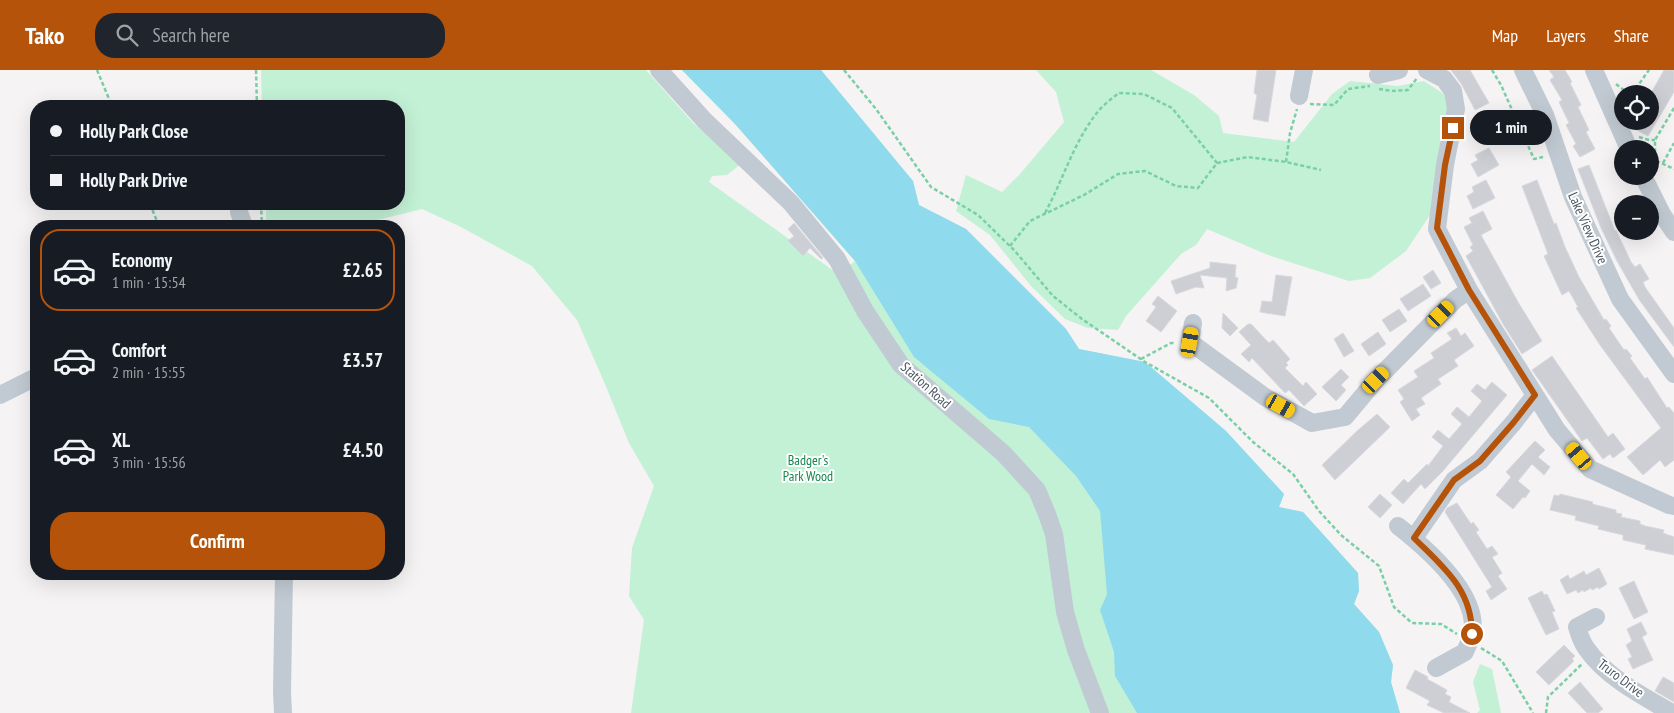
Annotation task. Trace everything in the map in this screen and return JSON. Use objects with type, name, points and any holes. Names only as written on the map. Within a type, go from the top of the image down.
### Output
[{"type":"street","name":"Station Road","points":[[659,70],[704,120],[792,203],[837,259],[865,312],[902,365],[1003,453],[1037,490],[1054,534],[1065,612],[1076,650],[1100,713]]},
{"type":"street","points":[[1299,99],[1304,70]]},
{"type":"street","points":[[1374,77],[1398,70]]},
{"type":"street","points":[[1427,70],[1444,79],[1453,91],[1456,109],[1445,165],[1437,228],[1469,290],[1557,430],[1590,469],[1674,506]]},
{"type":"street","name":"Lake View Drive","points":[[1523,70],[1545,115],[1573,197],[1620,299],[1674,374]]},
{"type":"street","points":[[1594,70],[1625,140]]},
{"type":"street","points":[[1648,185],[1662,214],[1674,232]]},
{"type":"street","points":[[1193,323],[1190,342],[1265,397],[1312,423],[1345,417],[1376,380],[1455,300],[1469,290]]},
{"type":"street","points":[[0,395],[30,381]]},
{"type":"street","points":[[1414,538],[1454,480],[1480,461],[1535,395]]},
{"type":"street","points":[[1398,526],[1414,538],[1450,573],[1469,605],[1472,634],[1465,652],[1436,668]]},
{"type":"street","points":[[284,580],[282,692],[284,713]]},
{"type":"street","name":"Truro Drive","points":[[1596,617],[1576,627],[1585,646],[1592,655],[1627,687],[1672,713]]},
{"type":"path","points":[[97,70],[110,100]]},
{"type":"path","points":[[256,70],[257,100]]},
{"type":"path","points":[[844,70],[876,109],[931,187],[978,215],[1010,246],[1053,296],[1082,319],[1141,359],[1209,398],[1254,442],[1294,474],[1319,511],[1341,534],[1379,566],[1394,608],[1412,623],[1441,624],[1502,661],[1533,713]]},
{"type":"path","points":[[1492,70],[1534,159],[1558,153]]},
{"type":"path","points":[[1638,85],[1649,70]]},
{"type":"path","points":[[1286,162],[1290,133],[1299,99],[1334,105],[1348,89],[1371,86],[1374,77]]},
{"type":"path","points":[[1045,214],[1056,194],[1071,155],[1097,113],[1119,93],[1144,94],[1172,108],[1218,163]]},
{"type":"path","points":[[1674,108],[1655,140],[1655,160],[1674,169]]},
{"type":"path","points":[[1663,163],[1674,143]]},
{"type":"path","points":[[1010,246],[1030,221],[1084,195],[1118,174],[1145,171],[1176,186],[1198,188],[1218,163],[1248,157],[1286,162],[1321,170]]},
{"type":"path","points":[[1141,359],[1171,343],[1190,342]]},
{"type":"path","points":[[1546,713],[1548,697],[1592,655]]},
{"type":"green space","name":"Badger's Park Wood","points":[[261,70],[646,70],[693,123],[742,163],[727,175],[712,176],[709,182],[838,274],[855,261],[735,124],[682,70],[821,70],[913,181],[919,205],[966,229],[1066,329],[1079,349],[1145,362],[1226,431],[1284,494],[1279,507],[1303,512],[1358,573],[1359,591],[1354,604],[1379,632],[1393,665],[1391,682],[1400,713],[631,713],[644,620],[629,596],[632,548],[654,486],[629,443],[577,320],[532,266],[461,227],[422,209],[377,220],[266,220],[266,210],[405,210],[405,100],[262,100]]},
{"type":"green space","points":[[1036,70],[1151,70],[1194,95],[1219,116],[1223,133],[1294,142],[1332,94],[1350,81],[1398,86],[1424,81],[1447,96],[1449,120],[1432,212],[1406,251],[1370,278],[1349,281],[1268,255],[1207,229],[1196,245],[1181,254],[1126,316],[1118,330],[1088,328],[1065,319],[1031,286],[990,235],[956,211],[966,175],[1002,192],[1020,174],[1064,122],[1056,92]]},
{"type":"green space","points":[[1480,664],[1492,669],[1501,713],[1477,713],[1480,710],[1473,682]]},
{"type":"water","points":[[682,70],[821,70],[913,181],[919,205],[966,229],[1066,329],[1079,349],[1145,362],[1226,431],[1284,494],[1279,507],[1303,512],[1358,573],[1359,591],[1354,604],[1379,632],[1393,665],[1391,682],[1400,713],[1137,713],[1115,676],[1114,652],[1100,610],[1107,594],[1100,511],[1076,476],[1029,427],[989,419],[914,357],[855,261],[735,124]]},
{"type":"building","points":[[1257,70],[1276,70],[1268,122],[1253,119],[1257,95],[1254,93]]},
{"type":"building","points":[[1451,70],[1470,70],[1489,103],[1475,110],[1462,85]]},
{"type":"building","points":[[1549,70],[1565,70],[1581,105],[1578,107],[1589,130],[1586,132],[1595,149],[1580,157],[1573,146],[1576,144],[1566,125],[1569,123],[1559,102],[1562,100],[1550,80],[1554,77]]},
{"type":"building","points":[[1664,70],[1674,70],[1674,92],[1659,117],[1659,85],[1656,85]]},
{"type":"building","points":[[1487,119],[1497,137],[1483,144],[1473,127]]},
{"type":"building","points":[[1637,130],[1652,130],[1648,136]]},
{"type":"building","points":[[1489,148],[1499,165],[1478,177],[1471,164],[1478,160],[1475,155]]},
{"type":"building","points":[[1589,165],[1614,228],[1614,240],[1621,240],[1631,262],[1635,267],[1640,264],[1649,279],[1643,282],[1674,328],[1674,347],[1640,301],[1617,261],[1601,228],[1578,169]]},
{"type":"building","points":[[1486,180],[1495,198],[1473,209],[1467,196],[1474,192],[1472,187]]},
{"type":"building","points":[[1537,180],[1554,224],[1556,223],[1579,277],[1604,320],[1606,319],[1611,326],[1609,328],[1624,350],[1626,349],[1632,356],[1630,358],[1645,379],[1647,377],[1667,408],[1669,407],[1674,413],[1674,460],[1665,467],[1660,460],[1643,475],[1627,457],[1661,428],[1600,345],[1576,308],[1578,307],[1569,291],[1562,295],[1544,256],[1548,254],[1522,186]]},
{"type":"building","points":[[1483,211],[1492,229],[1481,235],[1542,341],[1522,354],[1503,324],[1466,256],[1473,251],[1470,247],[1473,245],[1464,227],[1472,223],[1469,218]]},
{"type":"building","points":[[794,223],[823,258],[821,259],[810,248],[803,256],[788,241],[794,236],[788,229]]},
{"type":"building","points":[[1210,262],[1236,265],[1235,277],[1238,278],[1236,288],[1226,291],[1227,278],[1200,275],[1204,288],[1196,287],[1176,294],[1171,281],[1210,268]]},
{"type":"building","points":[[1433,270],[1441,283],[1431,289],[1423,277]]},
{"type":"building","points":[[1276,275],[1292,277],[1285,316],[1260,312],[1262,301],[1272,302]]},
{"type":"building","points":[[1423,284],[1431,296],[1408,311],[1400,299]]},
{"type":"building","points":[[1158,296],[1177,311],[1161,332],[1146,321],[1156,307],[1152,304]]},
{"type":"building","points":[[1399,309],[1407,321],[1390,332],[1382,320]]},
{"type":"building","points":[[1223,313],[1238,328],[1230,336],[1222,328]]},
{"type":"building","points":[[1248,324],[1251,324],[1269,343],[1273,340],[1290,359],[1286,363],[1288,365],[1285,368],[1303,386],[1306,382],[1317,394],[1304,406],[1289,390],[1285,393],[1252,358],[1249,362],[1241,354],[1251,345],[1239,332]]},
{"type":"building","points":[[1456,328],[1461,336],[1465,333],[1474,346],[1454,360],[1458,366],[1438,379],[1441,384],[1421,398],[1425,404],[1416,409],[1420,415],[1412,421],[1400,402],[1404,399],[1398,390],[1418,377],[1414,371],[1434,358],[1431,353],[1452,339],[1447,333]]},
{"type":"building","points":[[1378,332],[1386,344],[1369,356],[1361,344]]},
{"type":"building","points":[[1343,333],[1354,351],[1344,357],[1334,339]]},
{"type":"building","points":[[1552,356],[1608,437],[1613,433],[1625,449],[1613,458],[1610,454],[1603,459],[1587,438],[1582,441],[1532,370]]},
{"type":"building","points":[[1341,369],[1349,377],[1341,385],[1346,390],[1336,401],[1322,387]]},
{"type":"building","points":[[1492,382],[1507,395],[1442,472],[1425,489],[1421,484],[1403,504],[1391,493],[1404,479],[1408,483],[1427,464],[1428,466],[1443,446],[1432,437],[1438,430],[1449,439],[1462,424],[1451,414],[1457,407],[1469,417],[1482,401],[1471,391],[1477,384],[1485,390]]},
{"type":"building","points":[[1377,414],[1390,427],[1335,480],[1322,465]]},
{"type":"building","points":[[1535,441],[1545,450],[1538,457],[1550,467],[1544,475],[1532,464],[1518,481],[1530,491],[1513,509],[1496,495],[1511,477],[1506,472]]},
{"type":"building","points":[[1380,494],[1392,505],[1380,518],[1368,507]]},
{"type":"building","points":[[1560,494],[1593,502],[1592,504],[1616,510],[1616,513],[1622,514],[1621,517],[1640,521],[1640,524],[1645,526],[1664,530],[1663,533],[1674,537],[1674,555],[1645,549],[1646,545],[1623,540],[1623,535],[1598,529],[1599,526],[1575,520],[1576,516],[1550,510],[1554,495],[1559,496]]},
{"type":"building","points":[[1457,503],[1471,524],[1473,522],[1479,530],[1476,532],[1487,549],[1492,546],[1498,554],[1492,557],[1502,573],[1498,576],[1507,589],[1491,600],[1486,591],[1492,587],[1445,512],[1447,508]]},
{"type":"building","points":[[1599,568],[1607,584],[1599,589],[1598,587],[1592,590],[1591,588],[1578,593],[1576,590],[1567,594],[1560,580],[1568,575],[1570,579],[1584,571],[1586,575]]},
{"type":"building","points":[[1634,581],[1648,612],[1634,619],[1619,588]]},
{"type":"building","points":[[1542,591],[1544,595],[1547,594],[1555,611],[1552,612],[1559,629],[1546,635],[1528,598]]},
{"type":"building","points":[[1641,622],[1647,634],[1642,637],[1653,660],[1633,669],[1628,659],[1632,657],[1626,645],[1632,641],[1627,629]]},
{"type":"building","points":[[1564,645],[1575,656],[1572,659],[1574,661],[1549,685],[1536,672]]},
{"type":"building","points":[[1415,670],[1447,690],[1445,694],[1451,697],[1449,702],[1470,713],[1444,713],[1427,705],[1430,701],[1406,688]]},
{"type":"building","points":[[1663,677],[1674,683],[1674,702],[1655,691]]},
{"type":"building","points":[[1580,682],[1603,709],[1598,713],[1587,713],[1568,693]]},
{"type":"route","points":[[1453,128],[1445,165],[1437,228],[1469,290],[1535,395],[1480,461],[1454,480],[1414,538],[1450,573],[1469,605],[1472,634]]}]
